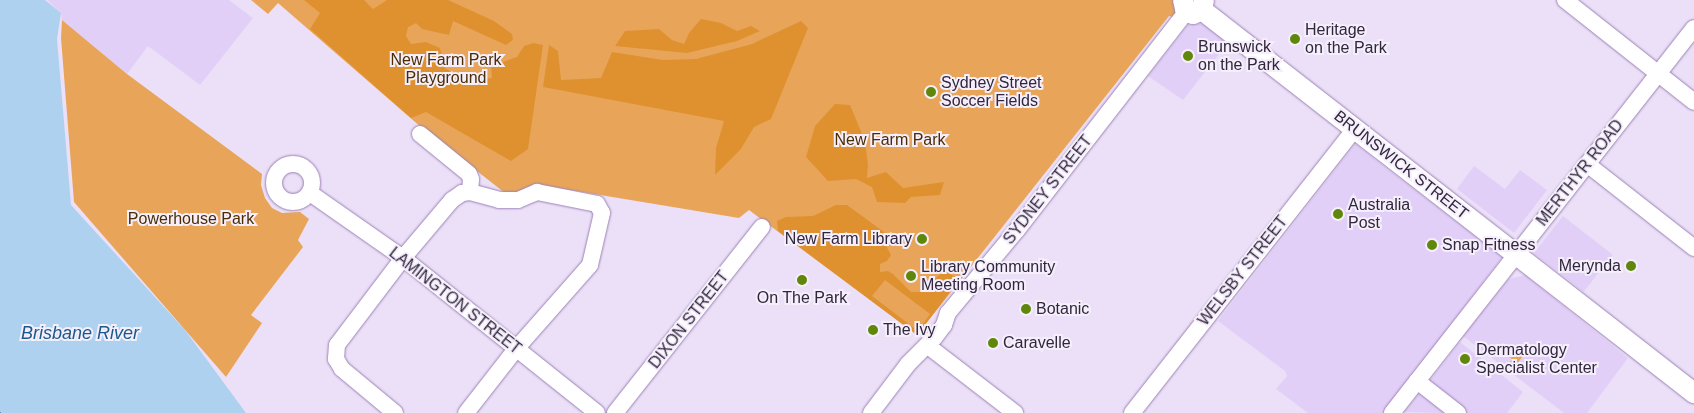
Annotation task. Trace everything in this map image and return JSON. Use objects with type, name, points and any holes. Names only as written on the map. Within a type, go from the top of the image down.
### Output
[{"type":"main road","name":"BRUNSWICK STREET","points":[[1194,5],[1694,393]]},
{"type":"street","points":[[1565,0],[1694,102]]},
{"type":"street","name":"SYDNEY STREET","points":[[871,413],[908,364],[928,346],[944,325],[948,313],[1017,230],[1194,5]]},
{"type":"street","name":"MERTHYR ROAD","points":[[1392,413],[1694,28]]},
{"type":"street","name":"WELSBY STREET","points":[[1132,413],[1355,129]]},
{"type":"street","points":[[420,134],[469,174],[471,178],[470,192]]},
{"type":"street","points":[[1587,164],[1694,248]]},
{"type":"street","points":[[395,413],[342,369],[336,359],[337,345],[403,258],[452,200],[462,192],[470,192],[499,200],[518,200],[537,192],[597,204],[602,212],[590,265],[516,349],[466,413]]},
{"type":"street","name":"LAMINGTON STREET","points":[[310,193],[403,258],[597,413]]},
{"type":"street","name":"DIXON STREET","points":[[615,413],[762,227]]},
{"type":"street","points":[[928,346],[1015,413]]},
{"type":"street","points":[[1417,381],[1458,413]]},
{"type":"shaded area","points":[[47,0],[229,0],[253,18],[200,85],[148,46],[127,74],[62,20],[61,13]]},
{"type":"shaded area","name":"Brunswick on the Park","points":[[1209,23],[1230,40],[1183,100],[1148,76],[1188,25]]},
{"type":"shaded area","points":[[1355,144],[1502,257],[1384,413],[1308,413],[1276,389],[1287,376],[1285,371],[1218,321]]},
{"type":"shaded area","points":[[1474,166],[1505,189],[1520,170],[1547,190],[1514,233],[1457,189]]},
{"type":"shaded area","points":[[1563,216],[1613,255],[1584,292],[1534,253]]},
{"type":"shaded area","points":[[1525,275],[1628,358],[1587,413],[1564,413],[1463,336],[1509,279]]},
{"type":"shaded area","points":[[1460,342],[1523,392],[1507,413],[1467,413],[1428,383]]},
{"type":"shaded area","points":[[1420,393],[1445,413],[1404,412]]},
{"type":"green space","name":"New Farm Park","points":[[251,0],[1173,0],[1176,13],[1173,17],[1169,16],[917,335],[749,210],[739,218],[534,184],[514,195],[505,193],[422,128],[278,3],[268,14]]},
{"type":"green space","name":"New Farm Park Playground","points":[[304,0],[364,0],[373,9],[387,0],[448,0],[494,21],[512,34],[513,40],[506,45],[453,21],[449,35],[422,29],[416,23],[408,27],[406,36],[411,44],[426,42],[440,48],[445,68],[453,73],[466,72],[482,79],[492,78],[491,66],[517,57],[524,46],[533,43],[543,45],[528,149],[511,161],[426,112],[411,118],[310,29],[320,13]]},
{"type":"green space","points":[[701,19],[721,23],[737,31],[751,26],[760,31],[737,41],[687,53],[615,46],[625,31],[659,29],[672,40],[684,44],[689,33]]},
{"type":"green space","name":"Powerhouse Park","points":[[62,20],[127,74],[262,174],[261,185],[265,198],[272,208],[282,213],[300,212],[309,219],[298,240],[303,247],[251,315],[262,323],[226,377],[74,202],[61,38]]},
{"type":"green space","points":[[801,21],[808,28],[771,119],[754,127],[741,149],[715,175],[716,148],[724,121],[543,87],[549,45],[558,51],[561,80],[601,78],[612,52],[663,60],[696,59],[752,44]]},
{"type":"green space","points":[[835,104],[850,105],[865,141],[868,165],[867,178],[886,172],[903,188],[944,182],[940,195],[911,197],[905,203],[877,202],[872,187],[856,179],[828,181],[806,157],[815,126]]},
{"type":"green space","points":[[836,205],[847,205],[884,232],[884,242],[891,255],[887,261],[880,264],[880,272],[888,271],[893,274],[911,292],[920,292],[944,271],[947,271],[954,277],[957,283],[917,335],[778,231],[777,221],[786,217],[813,216]],"holes":[[[885,280],[930,314],[918,331],[872,296]]]},
{"type":"green space","points":[[1510,345],[1517,351],[1522,345],[1528,349],[1511,372],[1506,368],[1512,359],[1508,356],[1511,352],[1507,349]]},
{"type":"water","name":"Brisbane River","points":[[0,0],[45,0],[61,13],[57,39],[71,205],[185,330],[246,413],[0,413]]},
{"type":"place","name":"Heritage on the Park","points":[[1295,39]]},
{"type":"place","name":"Brunswick on the Park","points":[[1188,56]]},
{"type":"place","name":"Sydney Street Soccer Fields","points":[[931,92]]},
{"type":"place","name":"Australia Post","points":[[1338,214]]},
{"type":"place","name":"New Farm Library","points":[[922,239]]},
{"type":"place","name":"Snap Fitness","points":[[1432,245]]},
{"type":"place","name":"Merynda","points":[[1631,266]]},
{"type":"place","name":"Library Community Meeting Room","points":[[911,276]]},
{"type":"place","name":"On The Park","points":[[802,280]]},
{"type":"place","name":"Botanic","points":[[1026,309]]},
{"type":"place","name":"The Ivy","points":[[873,330]]},
{"type":"place","name":"Caravelle","points":[[993,343]]},
{"type":"place","name":"Dermatology Specialist Center","points":[[1465,359]]}]
